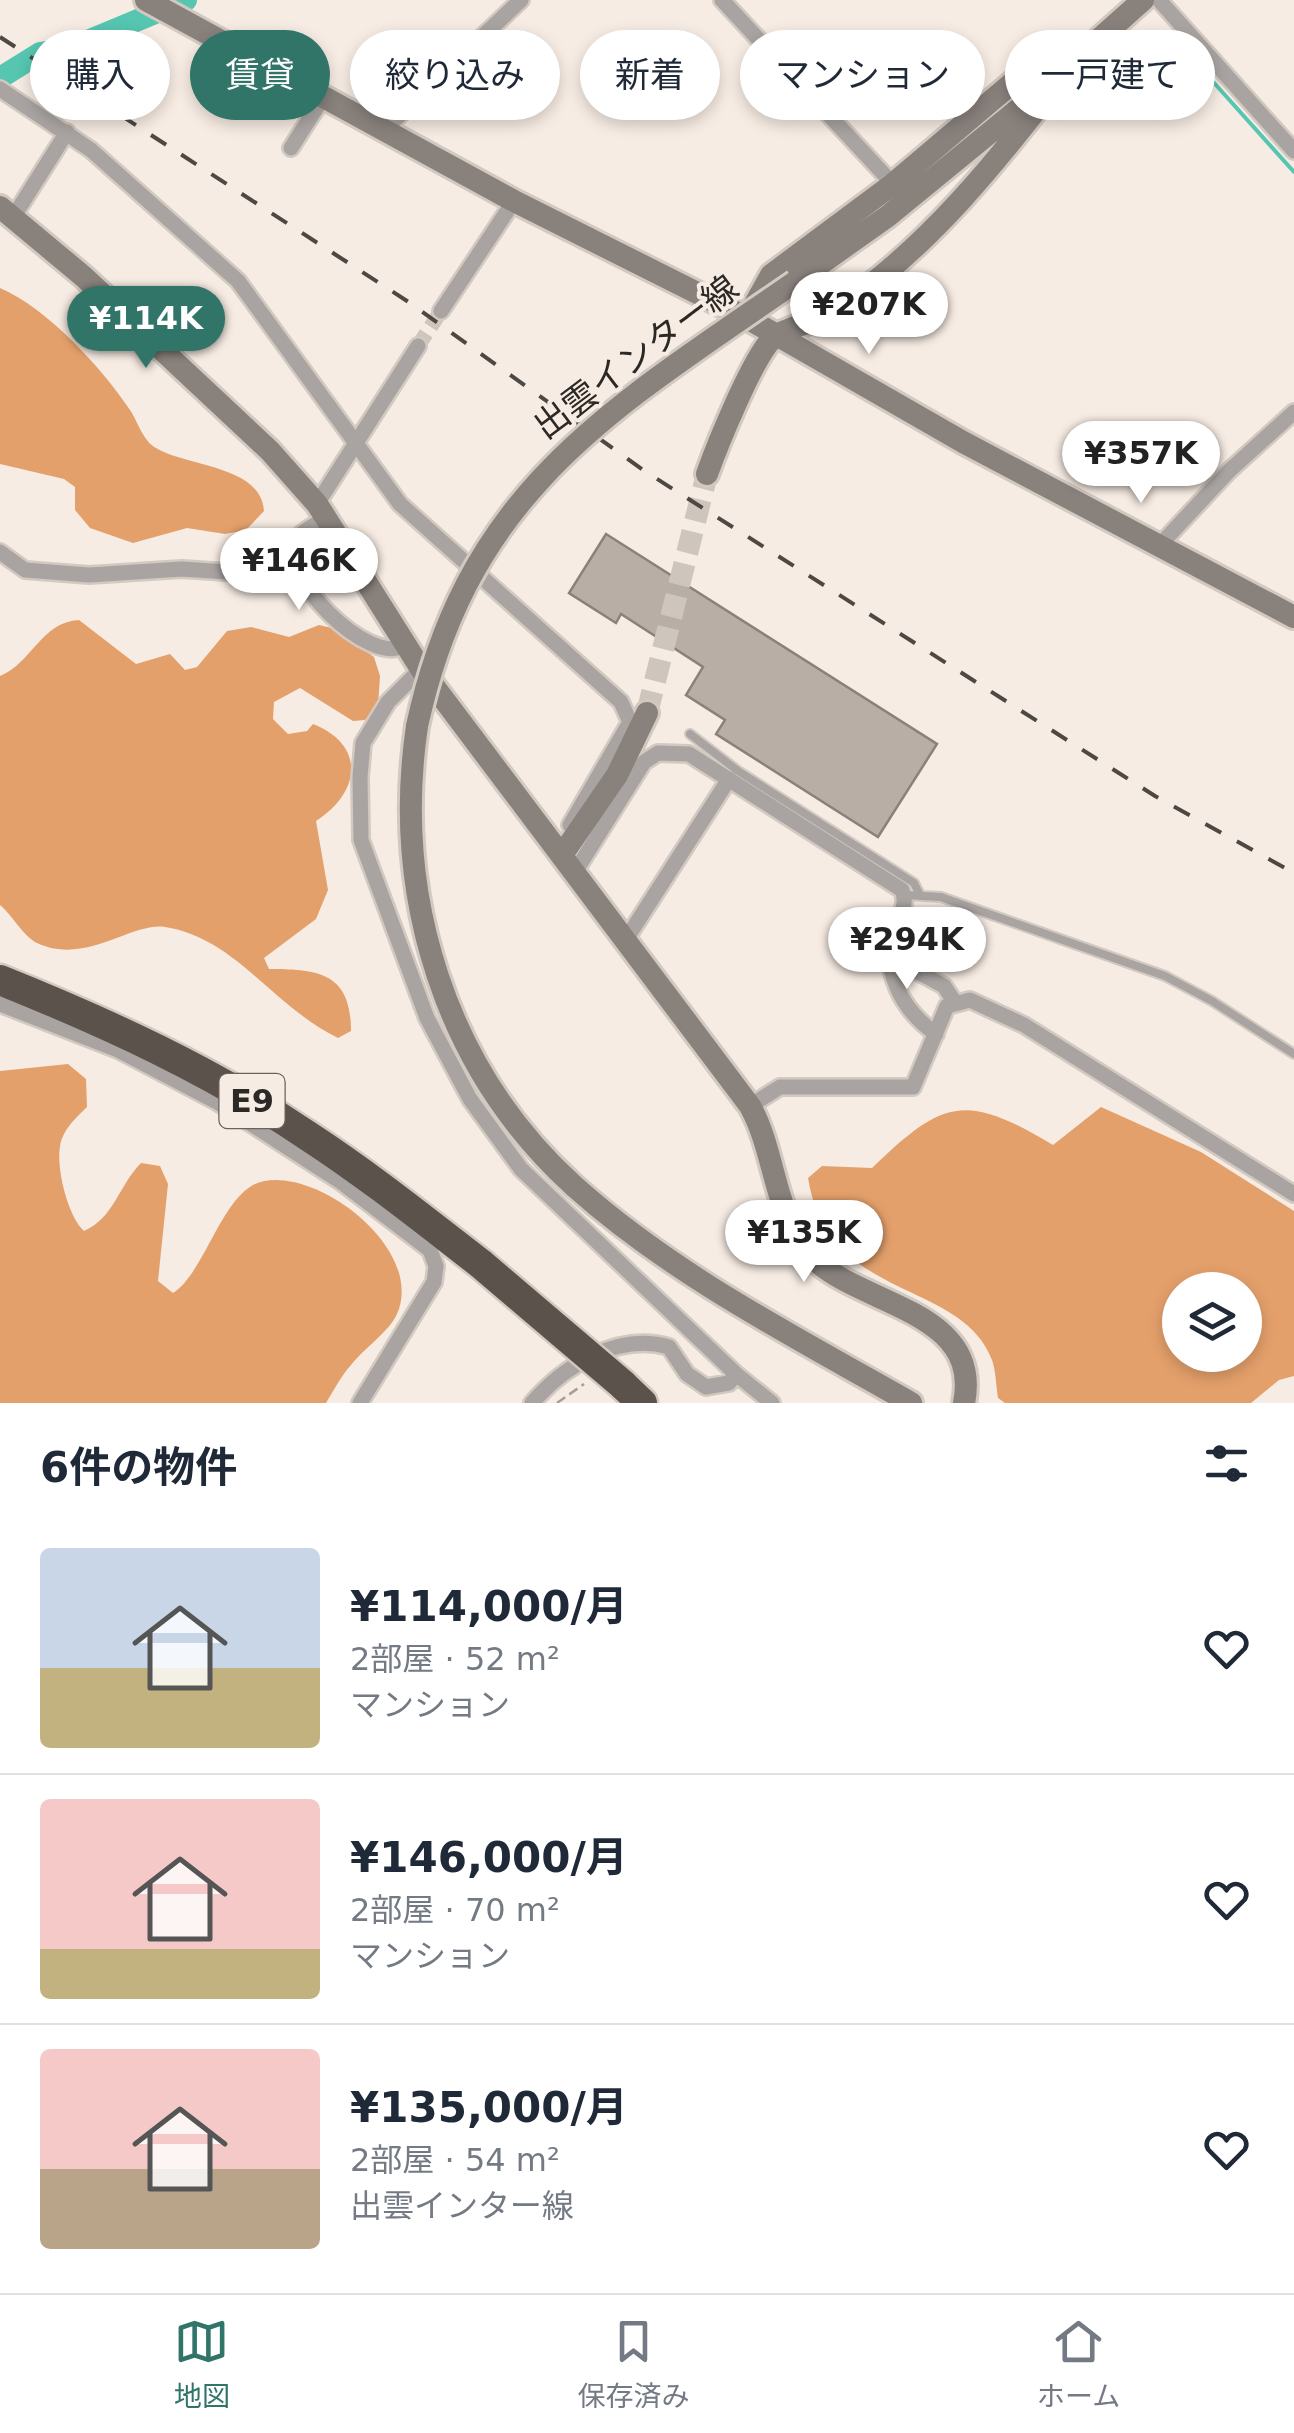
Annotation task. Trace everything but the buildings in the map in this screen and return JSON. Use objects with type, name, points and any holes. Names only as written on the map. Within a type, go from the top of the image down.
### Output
[{"type":"highway","name":"E9","points":[[0,980],[154,1046],[232,1089],[352,1166],[480,1264],[632,1394]]},
{"type":"main road","name":"出雲インター線","points":[[1109,30],[1143,0]]},
{"type":"main road","points":[[158,6],[202,30]]},
{"type":"main road","points":[[747,318],[771,275],[894,184],[1005,89]]},
{"type":"main road","points":[[330,99],[514,201],[747,318],[962,442],[1294,617]]},
{"type":"main road","name":"出雲インター線","points":[[911,1403],[768,1320],[632,1232],[553,1166],[510,1115],[465,1043],[426,944],[410,851],[410,787],[417,726],[432,664],[459,596],[521,498],[607,414],[795,282],[951,166],[1005,120]]},
{"type":"main road","points":[[707,474],[728,418],[775,336],[830,314],[900,258],[977,185],[1029,120]]},
{"type":"main road","points":[[7,211],[270,451],[321,511],[421,669],[750,1106],[771,1150],[786,1212],[800,1243],[831,1272],[949,1338],[964,1366],[964,1403]]},
{"type":"main road","points":[[826,363],[823,335],[830,314]]},
{"type":"main road","points":[[564,858],[617,775],[647,714]]},
{"type":"street","points":[[386,128],[521,0]]},
{"type":"street","points":[[722,0],[894,184]]},
{"type":"street","points":[[1159,0],[1294,151]]},
{"type":"street","points":[[0,89],[67,132],[238,281],[400,504],[621,702],[630,722],[564,858]]},
{"type":"street","points":[[291,148],[309,120]]},
{"type":"street","points":[[7,211],[67,132]]},
{"type":"street","points":[[441,310],[514,201]]},
{"type":"street","points":[[405,645],[395,651],[382,650],[342,624],[309,590],[292,554],[299,536],[321,511],[354,445],[418,346]]},
{"type":"street","points":[[1160,545],[1229,471],[1294,412]]},
{"type":"street","points":[[0,552],[25,570],[89,575],[182,569],[227,572],[292,554]]},
{"type":"street","points":[[421,669],[388,702],[363,743],[361,840],[427,1018],[470,1098],[521,1169],[736,1374],[772,1403]]},
{"type":"street","points":[[564,858],[653,755],[683,752],[912,894],[890,957],[902,1000],[936,1034]]},
{"type":"street","points":[[625,941],[728,779]]},
{"type":"street","points":[[890,957],[944,986],[954,1001]]},
{"type":"street","points":[[750,1106],[773,1090],[790,1086],[827,1090],[913,1087],[944,1011],[954,1001],[970,1000],[1024,1026],[1294,1194]]},
{"type":"street","points":[[0,1004],[118,1050],[217,1102],[316,1164],[423,1242],[434,1257],[434,1282],[360,1403]]},
{"type":"street","points":[[532,1403],[549,1383],[583,1359],[644,1344],[669,1347],[687,1374],[706,1387],[728,1382],[736,1374]]},
{"type":"lane","points":[[690,734],[738,770],[914,883],[912,894],[1164,976],[1212,1001],[1294,1054]]},
{"type":"shaded area","points":[[0,288],[54,324],[89,358],[130,410],[151,445],[237,476],[260,496],[264,511],[246,530],[225,534],[187,528],[133,543],[90,528],[75,510],[75,487],[64,479],[0,464]]},
{"type":"shaded area","points":[[79,620],[136,664],[170,654],[185,670],[197,667],[227,631],[251,627],[289,637],[319,625],[336,629],[374,657],[380,676],[378,706],[365,720],[353,721],[300,688],[274,702],[273,719],[288,734],[307,731],[313,724],[330,733],[349,756],[351,770],[342,797],[316,821],[328,890],[316,919],[264,958],[269,969],[317,973],[329,978],[345,997],[351,1031],[338,1038],[293,1009],[213,944],[190,934],[152,927],[90,947],[55,949],[32,940],[0,905],[0,676],[21,662],[55,628]]},
{"type":"shaded area","points":[[68,1064],[86,1079],[87,1107],[67,1130],[60,1147],[62,1179],[73,1215],[84,1231],[109,1210],[141,1163],[160,1166],[168,1184],[158,1281],[173,1293],[194,1271],[231,1207],[253,1185],[275,1180],[302,1184],[356,1214],[378,1236],[394,1261],[402,1288],[397,1314],[347,1369],[326,1403],[0,1403],[0,1071]]},
{"type":"shaded area","points":[[1101,1107],[1201,1152],[1294,1211],[1294,1376],[1279,1380],[1251,1403],[1005,1403],[998,1398],[992,1360],[976,1334],[953,1315],[867,1269],[841,1248],[820,1218],[808,1178],[822,1166],[872,1168],[918,1128],[938,1116],[957,1111],[976,1111],[1023,1128],[1053,1145]]},
{"type":"waterway","points":[[0,78],[40,53],[71,48],[186,0]]},
{"type":"waterway","points":[[1215,84],[1294,172]]},
{"type":"tunnel","points":[[418,346],[441,311]]},
{"type":"tunnel","points":[[647,713],[707,474]]},
{"type":"railway","points":[[0,37],[407,301],[643,470],[1155,796],[1294,873]]}]
